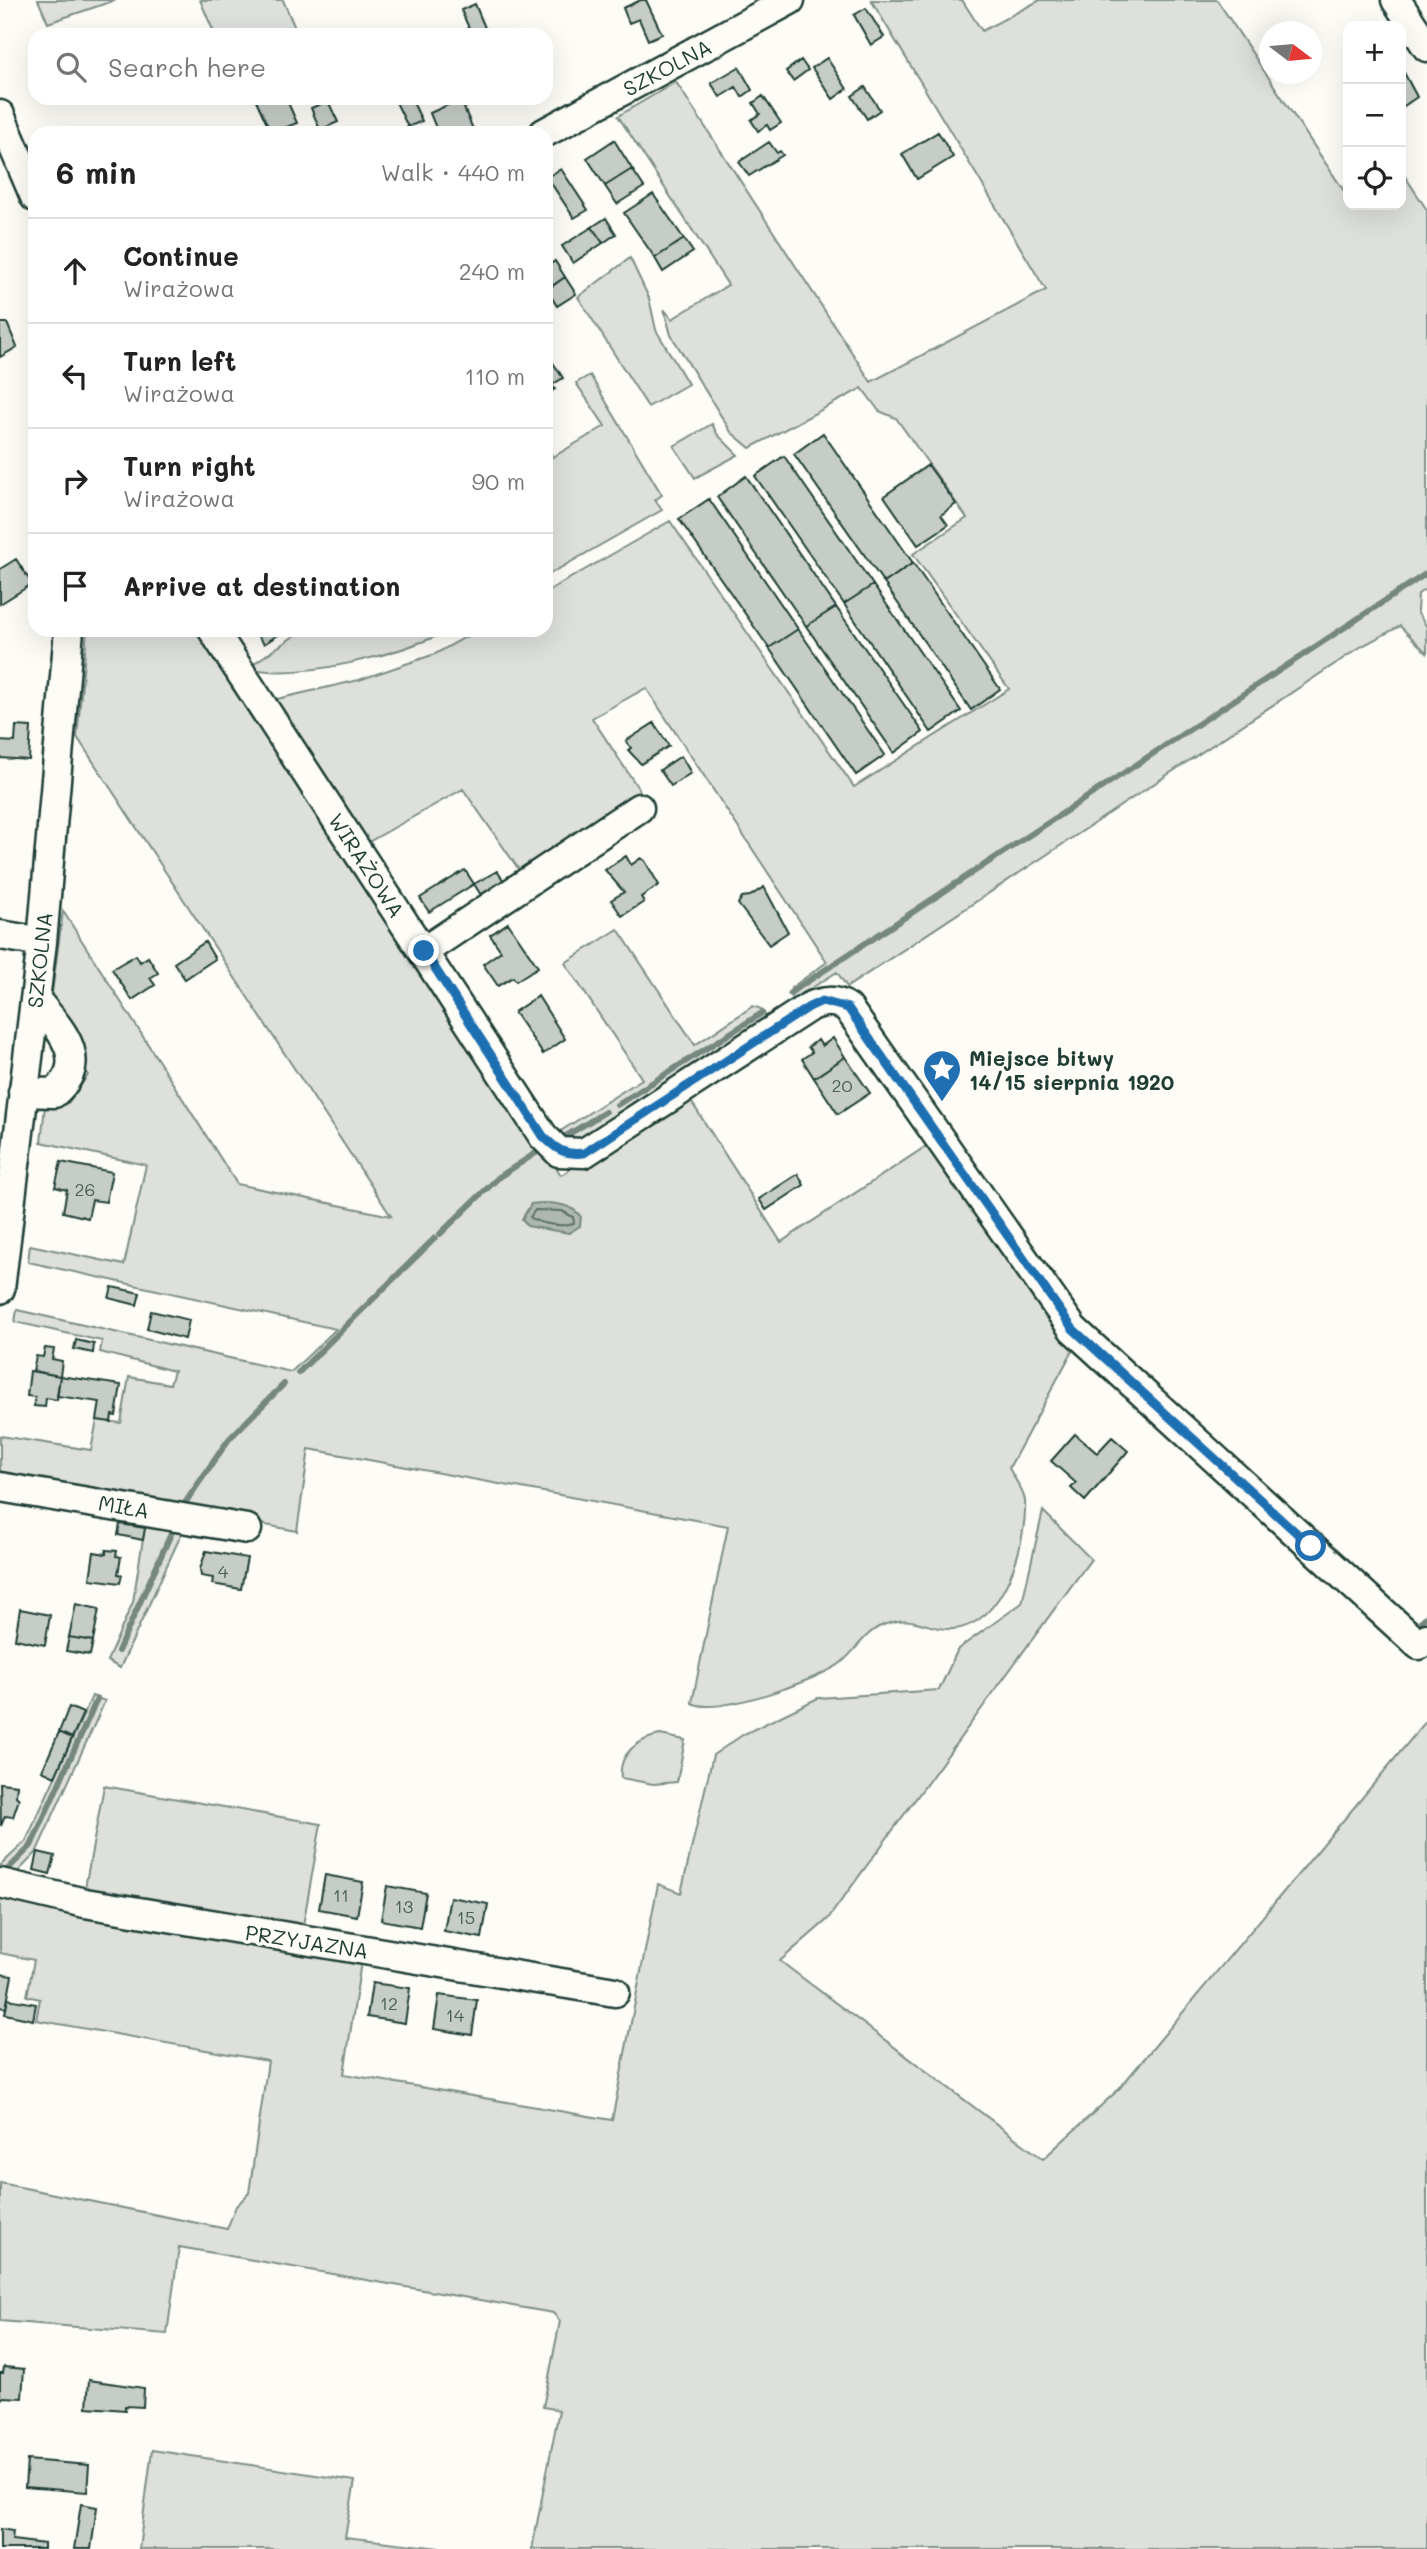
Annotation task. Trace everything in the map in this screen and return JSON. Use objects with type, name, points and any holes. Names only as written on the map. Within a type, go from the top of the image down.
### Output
[{"type":"street","name":"SZKOLNA","points":[[553,128],[790,0]]},
{"type":"street","points":[[1396,0],[1427,47]]},
{"type":"street","points":[[0,116],[28,181]]},
{"type":"street","name":"SZKOLNA","points":[[0,1289],[42,942],[68,637]]},
{"type":"street","name":"WIRAŻOWA","points":[[218,637],[543,1136],[559,1152],[584,1153],[809,1007],[822,1001],[848,1008],[1073,1329],[1423,1641]]},
{"type":"street","points":[[424,951],[639,808]]},
{"type":"street","points":[[0,934],[42,942]]},
{"type":"street","points":[[23,1092],[54,1093],[64,1084],[71,1070],[72,1054],[68,1043],[35,999]]},
{"type":"street","name":"MIŁA","points":[[0,1487],[247,1529]]},
{"type":"street","name":"PRZYJAZNA","points":[[0,1883],[98,1906],[615,1992]]},
{"type":"shaded area","points":[[38,0],[116,0],[48,23]]},
{"type":"shaded area","points":[[200,0],[283,0],[295,28],[212,28]]},
{"type":"shaded area","points":[[871,0],[962,0],[982,31],[1040,0],[1217,0],[1259,63],[1259,84],[1273,84],[1343,189],[1343,210],[1406,210],[1406,178],[1427,210],[1427,588],[1418,594],[1417,612],[1427,627],[1427,653],[1400,626],[1362,646],[847,987],[837,972],[794,999],[791,997],[791,988],[827,962],[646,688],[592,718],[642,794],[522,874],[463,789],[365,844],[273,700],[359,680],[435,654],[465,637],[553,637],[553,588],[670,521],[854,787],[1009,689],[913,554],[967,518],[896,418],[879,411],[862,388],[750,448],[731,432],[671,335],[664,309],[672,319],[728,285],[618,116],[676,82],[871,382],[1046,290]]},
{"type":"shaded area","points":[[630,258],[649,298],[656,330],[688,384],[648,407],[578,297]]},
{"type":"shaded area","points":[[590,375],[662,495],[655,500],[662,510],[553,572],[553,457],[605,426],[576,383]]},
{"type":"shaded area","points":[[712,424],[717,434],[738,455],[695,478],[674,446]]},
{"type":"shaded area","points":[[86,637],[209,637],[561,1175],[687,1095],[781,1242],[931,1143],[1073,1350],[1009,1468],[1025,1501],[1022,1538],[1009,1580],[986,1614],[971,1624],[953,1629],[903,1620],[893,1622],[875,1629],[838,1665],[809,1680],[743,1701],[704,1706],[692,1703],[728,1526],[309,1449],[297,1531],[0,1474],[0,1436],[91,1450],[97,1420],[121,1423],[129,1377],[170,1384],[174,1371],[100,1352],[102,1341],[15,1322],[17,1310],[291,1372],[336,1329],[28,1262],[30,1245],[124,1265],[146,1165],[41,1142],[45,1106],[68,1103],[88,1075],[72,1034],[51,1000],[63,911],[237,1184],[391,1216],[77,737]]},
{"type":"shaded area","points":[[293,637],[434,637],[378,656],[323,668],[270,671],[247,668]]},
{"type":"shaded area","points":[[618,929],[695,1045],[753,1006],[761,1009],[770,1022],[576,1145],[556,1134],[642,1079],[565,963]]},
{"type":"shaded area","points":[[1043,1511],[1091,1559],[827,1920],[780,1961],[1043,2159],[1118,2090],[1427,1720],[1427,2549],[532,2549],[559,2410],[543,2407],[560,2321],[553,2313],[179,2247],[167,2334],[0,2321],[0,2183],[227,2229],[236,2206],[249,2193],[268,2061],[36,2020],[40,1999],[27,1996],[34,1960],[0,1953],[0,1893],[361,1962],[344,2074],[612,2120],[658,1884],[681,1893],[713,1755],[744,1734],[818,1698],[939,1690],[958,1649],[1022,1603]]},
{"type":"shaded area","points":[[146,1520],[185,1526],[120,1668],[107,1661],[133,1602]]},
{"type":"shaded area","points":[[92,1696],[105,1701],[36,1853],[10,1880],[0,1878],[0,1866],[26,1841]]},
{"type":"shaded area","points":[[660,1735],[685,1740],[677,1782],[653,1784],[621,1778],[623,1762],[631,1749],[644,1740]]},
{"type":"shaded area","points":[[104,1786],[321,1824],[302,1931],[84,1893]]},
{"type":"shaded area","points":[[152,2450],[355,2481],[345,2537],[448,2549],[139,2549]]},
{"type":"water","points":[[551,1203],[571,1208],[581,1217],[580,1226],[569,1233],[527,1226],[522,1219],[531,1204]]},
{"type":"building","points":[[646,0],[662,34],[648,40],[639,19],[629,23],[623,8]]},
{"type":"building","points":[[475,4],[485,28],[469,28],[461,10]]},
{"type":"building","points":[[866,8],[884,37],[871,45],[854,15]]},
{"type":"building","points":[[827,58],[847,89],[833,99],[812,68]]},
{"type":"building","points":[[801,60],[808,70],[793,81],[786,71]]},
{"type":"building","points":[[739,67],[752,90],[742,97],[736,87],[720,97],[711,83]]},
{"type":"building","points":[[1406,76],[1417,97],[1406,105]]},
{"type":"building","points":[[865,87],[880,110],[867,119],[852,96]]},
{"type":"building","points":[[763,96],[781,123],[770,130],[767,125],[758,131],[751,120],[760,114],[753,103]]},
{"type":"building","points":[[258,105],[289,105],[297,123],[289,126],[268,126]]},
{"type":"building","points":[[330,105],[338,122],[329,126],[318,126],[311,108]]},
{"type":"building","points":[[397,105],[414,105],[422,121],[408,126]]},
{"type":"building","points":[[448,105],[470,105],[464,108],[472,126],[435,126],[430,113]]},
{"type":"building","points":[[938,132],[953,157],[917,179],[902,154]]},
{"type":"building","points":[[614,140],[632,169],[605,186],[587,158]]},
{"type":"building","points":[[769,142],[777,153],[780,151],[783,155],[749,176],[739,162]]},
{"type":"building","points":[[561,169],[588,210],[574,218],[553,186],[553,174]]},
{"type":"building","points":[[632,169],[644,187],[617,204],[605,186]]},
{"type":"building","points":[[653,194],[684,239],[655,258],[624,213]]},
{"type":"building","points":[[606,218],[616,234],[603,243],[592,227]]},
{"type":"building","points":[[592,227],[603,243],[573,263],[562,246]]},
{"type":"building","points":[[684,239],[693,252],[663,272],[655,258]]},
{"type":"building","points":[[555,261],[565,277],[553,285]]},
{"type":"building","points":[[565,277],[576,294],[557,306],[553,300],[553,286]]},
{"type":"building","points":[[0,323],[7,323],[17,347],[0,357]]},
{"type":"building","points":[[553,363],[563,378],[553,384]]},
{"type":"building","points":[[823,433],[913,563],[884,583],[794,454]]},
{"type":"building","points":[[784,456],[873,585],[844,604],[755,476]]},
{"type":"building","points":[[928,465],[956,504],[941,515],[948,525],[918,545],[884,496]]},
{"type":"building","points":[[746,476],[836,607],[806,626],[717,497]]},
{"type":"building","points":[[709,499],[798,629],[769,648],[679,519]]},
{"type":"building","points":[[16,559],[28,578],[28,586],[0,604],[0,569]]},
{"type":"building","points":[[913,563],[1000,689],[971,710],[884,583]]},
{"type":"building","points":[[873,585],[961,711],[931,732],[844,604]]},
{"type":"building","points":[[836,607],[923,732],[894,753],[806,626]]},
{"type":"building","points":[[798,629],[885,755],[856,775],[769,648]]},
{"type":"building","points":[[259,637],[275,637],[264,644]]},
{"type":"building","points":[[654,723],[669,746],[641,764],[628,750],[631,748],[626,741]]},
{"type":"building","points":[[16,726],[31,727],[29,760],[0,758],[0,741],[15,742]]},
{"type":"building","points":[[681,756],[691,773],[671,786],[660,770]]},
{"type":"building","points":[[626,856],[631,865],[641,858],[645,861],[659,885],[641,897],[644,902],[622,916],[611,900],[624,892],[605,870]]},
{"type":"building","points":[[465,870],[474,884],[429,912],[420,898]]},
{"type":"building","points":[[497,871],[504,881],[481,895],[474,884]]},
{"type":"building","points":[[764,887],[788,932],[769,945],[738,904],[742,897],[750,896]]},
{"type":"building","points":[[508,923],[538,967],[516,981],[513,977],[498,986],[483,964],[501,951],[490,935]]},
{"type":"building","points":[[205,942],[215,959],[185,979],[174,963]]},
{"type":"building","points":[[136,955],[140,962],[148,957],[158,973],[150,978],[155,985],[132,1000],[112,969]]},
{"type":"building","points":[[538,996],[565,1039],[543,1054],[514,1012]]},
{"type":"building","points":[[833,1038],[845,1057],[814,1078],[802,1059],[812,1052],[808,1047],[818,1040],[822,1046]]},
{"type":"building","points":[[845,1057],[870,1093],[838,1114],[814,1078]]},
{"type":"building","points":[[61,1162],[112,1172],[106,1202],[92,1200],[88,1218],[63,1212],[67,1190],[55,1187]]},
{"type":"building","points":[[798,1174],[804,1185],[766,1210],[759,1199]]},
{"type":"building","points":[[112,1287],[140,1293],[137,1305],[109,1298]]},
{"type":"building","points":[[151,1311],[189,1320],[185,1339],[147,1329]]},
{"type":"building","points":[[76,1340],[94,1344],[93,1353],[74,1349]]},
{"type":"building","points":[[45,1348],[54,1349],[52,1359],[62,1361],[60,1376],[33,1371],[36,1356],[43,1357]]},
{"type":"building","points":[[30,1371],[60,1376],[57,1400],[46,1398],[45,1407],[34,1406],[35,1397],[27,1396]]},
{"type":"building","points":[[60,1376],[121,1385],[116,1416],[112,1415],[111,1422],[97,1420],[100,1402],[57,1396]]},
{"type":"building","points":[[1075,1434],[1097,1453],[1112,1437],[1128,1451],[1085,1501],[1071,1488],[1076,1483],[1051,1461]]},
{"type":"building","points":[[120,1524],[145,1528],[143,1540],[118,1535]]},
{"type":"building","points":[[106,1550],[117,1551],[116,1556],[121,1557],[118,1574],[122,1575],[120,1583],[90,1579],[94,1552],[106,1554]]},
{"type":"building","points":[[206,1551],[247,1558],[241,1589],[212,1584],[213,1578],[201,1576],[200,1569]]},
{"type":"building","points":[[76,1604],[99,1609],[93,1641],[69,1637]]},
{"type":"building","points":[[20,1609],[50,1615],[45,1645],[15,1639]]},
{"type":"building","points":[[69,1637],[93,1641],[90,1655],[66,1651]]},
{"type":"building","points":[[69,1707],[83,1713],[72,1738],[59,1732]]},
{"type":"building","points":[[59,1732],[72,1738],[55,1777],[42,1771]]},
{"type":"building","points":[[0,1783],[17,1785],[16,1796],[19,1799],[13,1817],[5,1816],[1,1826]]},
{"type":"building","points":[[38,1852],[55,1856],[50,1874],[34,1870]]},
{"type":"building","points":[[325,1875],[363,1882],[357,1916],[319,1909]]},
{"type":"building","points":[[387,1886],[426,1893],[420,1927],[381,1920]]},
{"type":"building","points":[[450,1897],[488,1904],[482,1938],[444,1931]]},
{"type":"building","points":[[0,1974],[12,1976],[6,2008],[0,2007]]},
{"type":"building","points":[[372,1983],[410,1988],[405,2023],[367,2017]]},
{"type":"building","points":[[439,1995],[477,2000],[472,2035],[434,2029]]},
{"type":"building","points":[[8,1999],[36,2004],[33,2020],[5,2014]]},
{"type":"building","points":[[4,2367],[24,2369],[22,2398],[3,2397],[0,2401],[0,2373],[3,2373]]},
{"type":"building","points":[[89,2380],[144,2388],[143,2407],[125,2406],[125,2410],[87,2407]]},
{"type":"building","points":[[27,2460],[89,2465],[87,2492],[25,2487]]},
{"type":"building","points":[[81,2504],[97,2507],[91,2549],[74,2549]]},
{"type":"building","points":[[0,2529],[13,2531],[12,2540],[44,2544],[44,2549],[0,2549]]},
{"type":"waterway","points":[[790,993],[1427,573]]},
{"type":"waterway","points":[[617,1105],[762,1013]]},
{"type":"waterway","points":[[561,1139],[605,1112]]},
{"type":"waterway","points":[[440,1234],[499,1177],[542,1149]]},
{"type":"waterway","points":[[298,1373],[435,1238]]},
{"type":"waterway","points":[[183,1506],[229,1439],[284,1384]]},
{"type":"waterway","points":[[118,1651],[175,1525]]},
{"type":"waterway","points":[[1418,1624],[1427,1616]]},
{"type":"waterway","points":[[2,1875],[31,1846],[97,1699]]},
{"type":"place","name":"Miejsce bitwy 14/15 sierpnia 1920","points":[[942,1103]]},
{"type":"route","points":[[424,951],[543,1136],[559,1152],[571,1154],[584,1153],[809,1007],[822,1001],[842,1004],[848,1008],[1073,1329],[1311,1546]]}]
